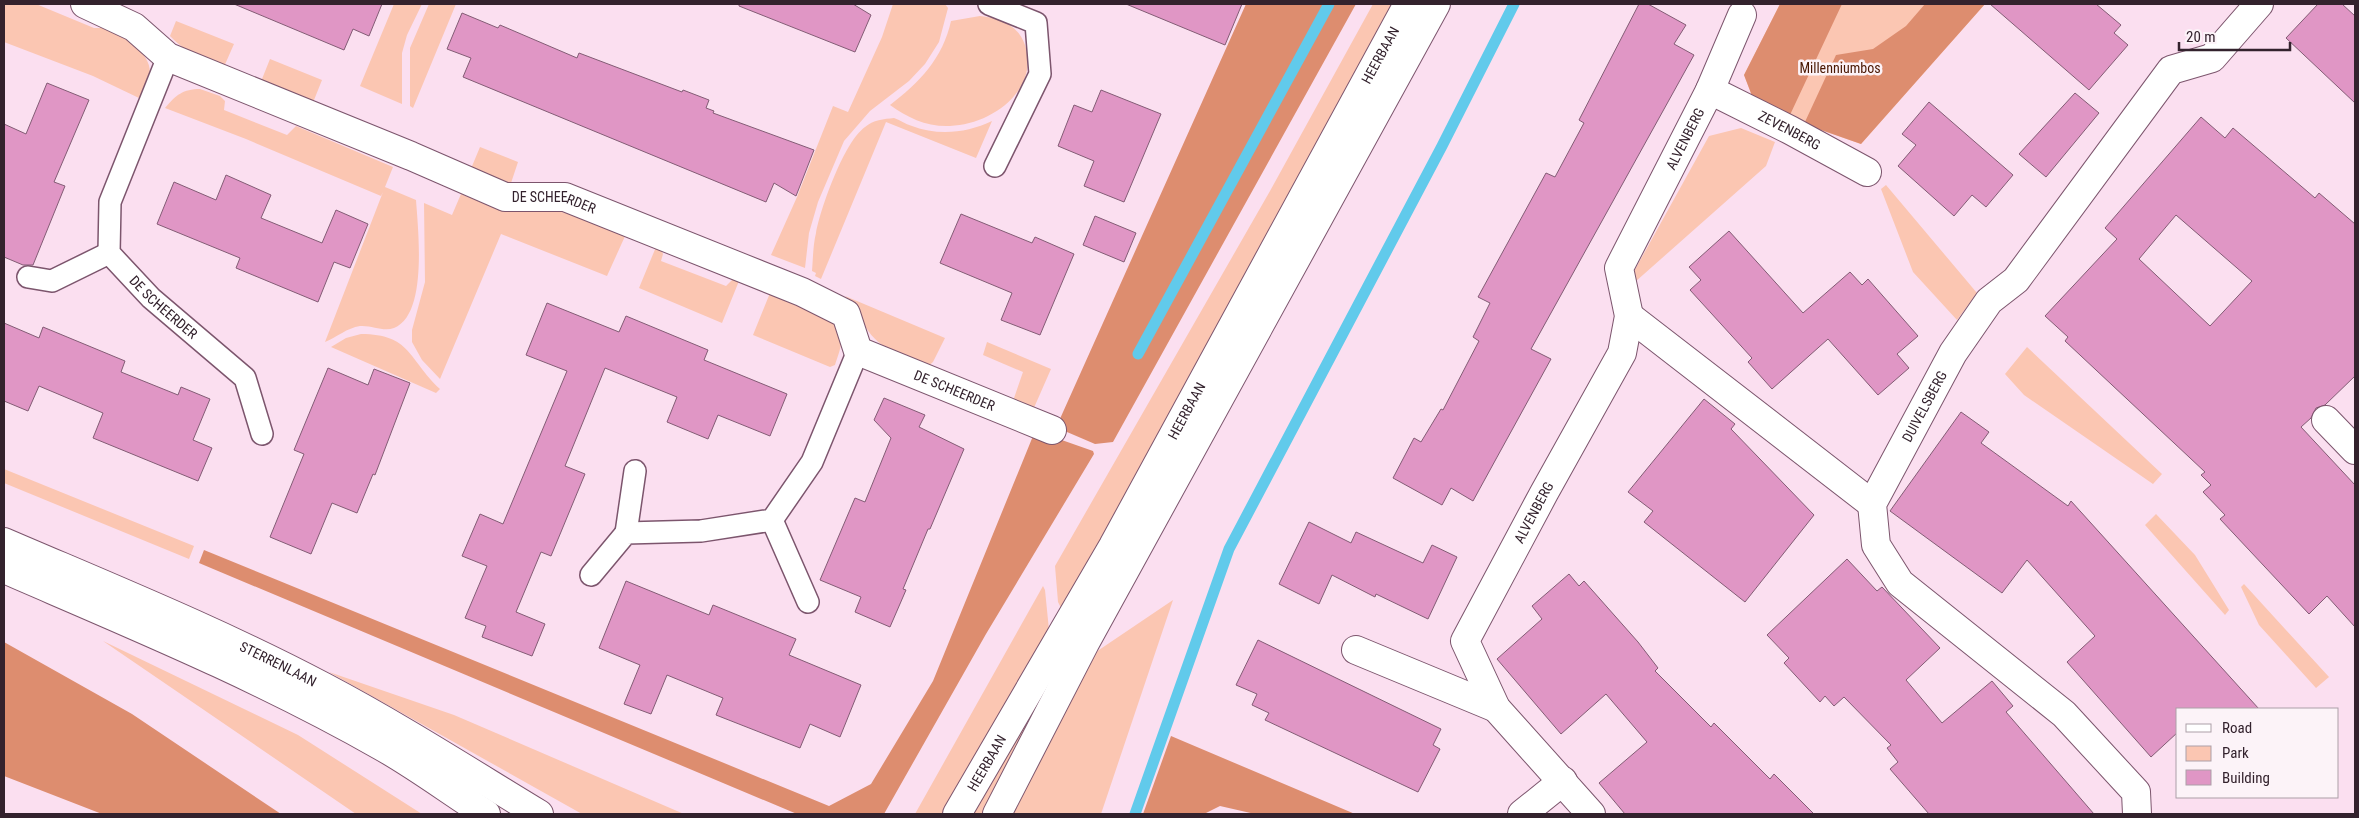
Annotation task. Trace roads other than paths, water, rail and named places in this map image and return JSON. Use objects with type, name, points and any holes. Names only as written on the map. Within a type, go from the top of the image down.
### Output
[{"type":"street","name":"DE SCHEERDER","points":[[84,4],[134,26],[168,57],[411,156],[505,197],[565,197],[802,292],[846,314],[858,351],[1052,430]]},
{"type":"street","name":"HEERBAAN","points":[[957,814],[1113,546],[1408,4]]},
{"type":"street","name":"HEERBAAN","points":[[997,814],[1085,643],[1436,4]]},
{"type":"street","name":"DUIVELSBERG","points":[[1872,504],[1953,353],[1989,301],[2016,280],[2171,70],[2212,58],[2258,4]]},
{"type":"street","name":"ALVENBERG","points":[[1592,814],[1496,708],[1466,641],[1544,493],[1622,352],[1629,316],[1619,268],[1710,90],[1742,16]]},
{"type":"street","name":"ZEVENBERG","points":[[1710,90],[1790,130],[1867,172]]},
{"type":"street","points":[[1629,316],[1872,504],[1876,545],[1900,582],[2064,714],[2136,792],[2137,814]]},
{"type":"street","points":[[2326,420],[2355,450]]},
{"type":"street","name":"STERRENLAAN","points":[[4,542],[189,622],[322,686],[395,726],[539,814]]},
{"type":"street","name":"STERRENLAAN","points":[[4,569],[178,644],[311,708],[382,747],[486,814]]},
{"type":"street","name":"ALVENBERG","points":[[1356,650],[1496,708]]},
{"type":"street","points":[[1522,814],[1564,781]]},
{"type":"lane","points":[[989,4],[1036,23],[1040,74],[995,166]]},
{"type":"lane","points":[[28,278],[52,281],[109,254],[110,202],[168,57]]},
{"type":"lane","name":"DE SCHEERDER","points":[[109,254],[151,298],[246,378],[262,434]]},
{"type":"lane","points":[[626,533],[701,532],[772,520],[812,462],[858,351]]},
{"type":"lane","points":[[591,575],[626,533],[635,471]]},
{"type":"lane","points":[[772,520],[808,602]]},
{"type":"waterway","points":[[1138,354],[1329,4]]},
{"type":"waterway","points":[[1135,814],[1229,549],[1442,146],[1514,4]]},
{"type":"park label","name":"Millenniumbos","points":[[1840,68]]}]
